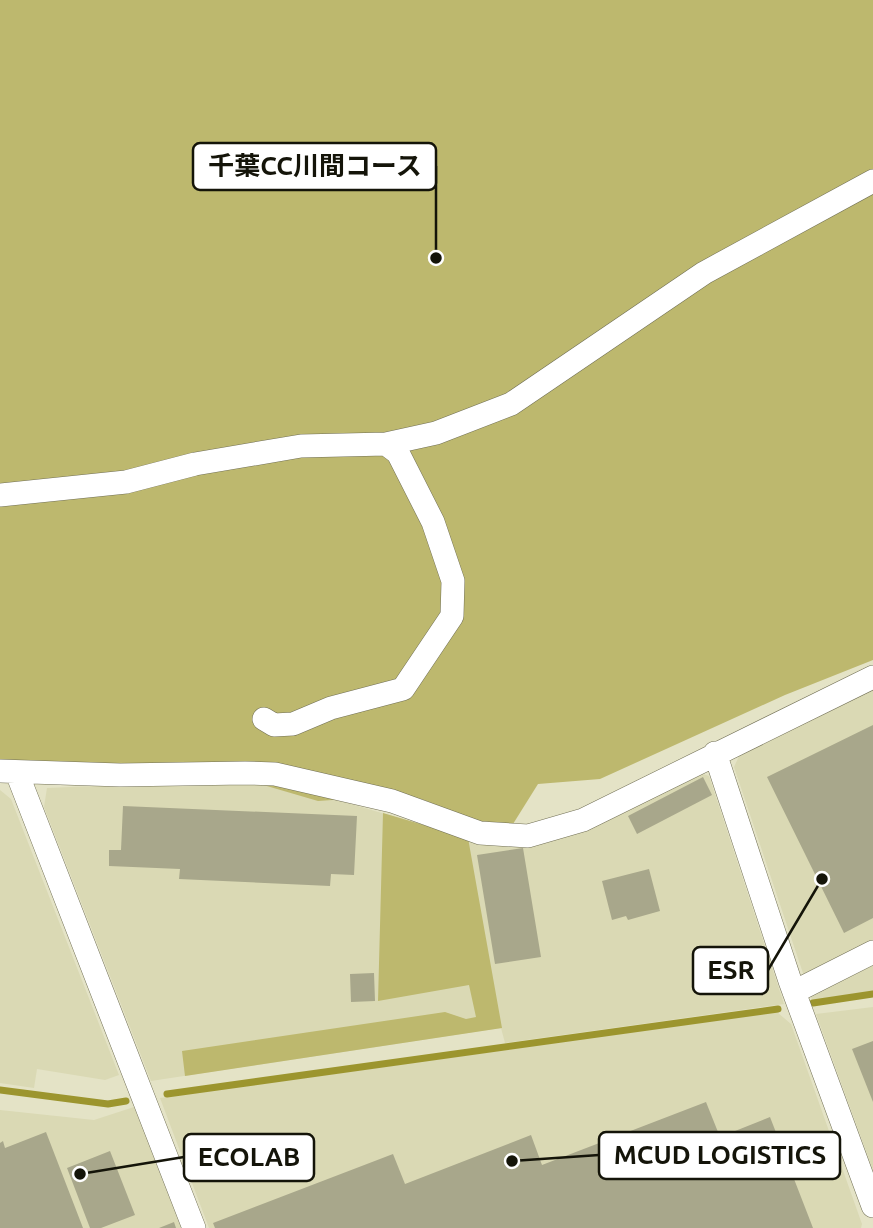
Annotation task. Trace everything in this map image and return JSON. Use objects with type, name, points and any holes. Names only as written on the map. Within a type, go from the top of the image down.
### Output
[{"type":"street","points":[[0,495],[126,482],[195,464],[301,446],[386,444],[436,433],[511,404],[704,274],[873,181]]},
{"type":"street","points":[[264,719],[274,725],[293,724],[331,708],[403,689],[452,616],[453,581],[433,522],[398,453],[386,444]]},
{"type":"street","points":[[194,1228],[8,772],[275,774],[392,801],[480,833],[528,836],[583,820],[873,677]]},
{"type":"street","points":[[715,754],[794,992],[873,1206]]},
{"type":"street","points":[[794,992],[873,952]]},
{"type":"shaded area","points":[[0,0],[873,0],[873,660],[785,695],[600,779],[538,784],[513,824],[478,821],[421,799],[403,795],[318,801],[188,763],[35,768],[0,761]]},
{"type":"shaded area","points":[[873,688],[873,991],[812,1000],[734,767],[741,752]]},
{"type":"shaded area","points":[[696,772],[709,776],[784,1004],[505,1043],[501,1028],[151,1081],[44,807],[47,788],[187,782],[275,782],[468,838],[498,844]]},
{"type":"shaded area","points":[[0,790],[11,799],[119,1075],[105,1080],[37,1069],[34,1088],[0,1083]]},
{"type":"shaded area","points":[[383,813],[468,838],[502,1028],[185,1076],[182,1051],[445,1012],[466,1019],[476,1017],[469,985],[378,1001]]},
{"type":"shaded area","points":[[873,1007],[873,1170],[816,1014]]},
{"type":"shaded area","points":[[777,1012],[791,1024],[862,1224],[861,1228],[209,1228],[160,1098]]},
{"type":"shaded area","points":[[134,1107],[181,1228],[0,1228],[0,1110],[94,1120]]},
{"type":"building","points":[[873,725],[873,918],[844,933],[767,777]]},
{"type":"building","points":[[703,777],[712,795],[637,834],[628,816]]},
{"type":"building","points":[[123,806],[357,816],[354,875],[331,874],[330,886],[179,879],[180,869],[109,866],[109,850],[121,850]]},
{"type":"building","points":[[523,848],[541,957],[495,964],[477,855]]},
{"type":"building","points":[[649,869],[660,911],[628,920],[626,916],[612,920],[602,881]]},
{"type":"building","points":[[374,973],[375,1001],[351,1002],[350,974]]},
{"type":"building","points":[[873,1041],[873,1102],[852,1049]]},
{"type":"building","points":[[706,1102],[720,1137],[770,1117],[813,1228],[215,1228],[213,1223],[393,1154],[405,1184],[531,1135],[542,1165]]},
{"type":"building","points":[[46,1132],[83,1228],[0,1228],[0,1143],[3,1141],[5,1148]]},
{"type":"building","points":[[110,1151],[135,1215],[101,1228],[90,1228],[67,1168]]},
{"type":"building","points":[[174,1222],[176,1228],[159,1228]]},
{"type":"waterway","points":[[813,1003],[873,994]]},
{"type":"waterway","points":[[167,1094],[778,1009]]},
{"type":"waterway","points":[[0,1090],[108,1104],[126,1101]]},
{"type":"place","name":"千葉CC川間コース","points":[[436,258]]},
{"type":"place","name":"ESR","points":[[822,879]]},
{"type":"place","name":"MCUD LOGISTICS","points":[[512,1161]]},
{"type":"place","name":"ECOLAB","points":[[80,1174]]}]
